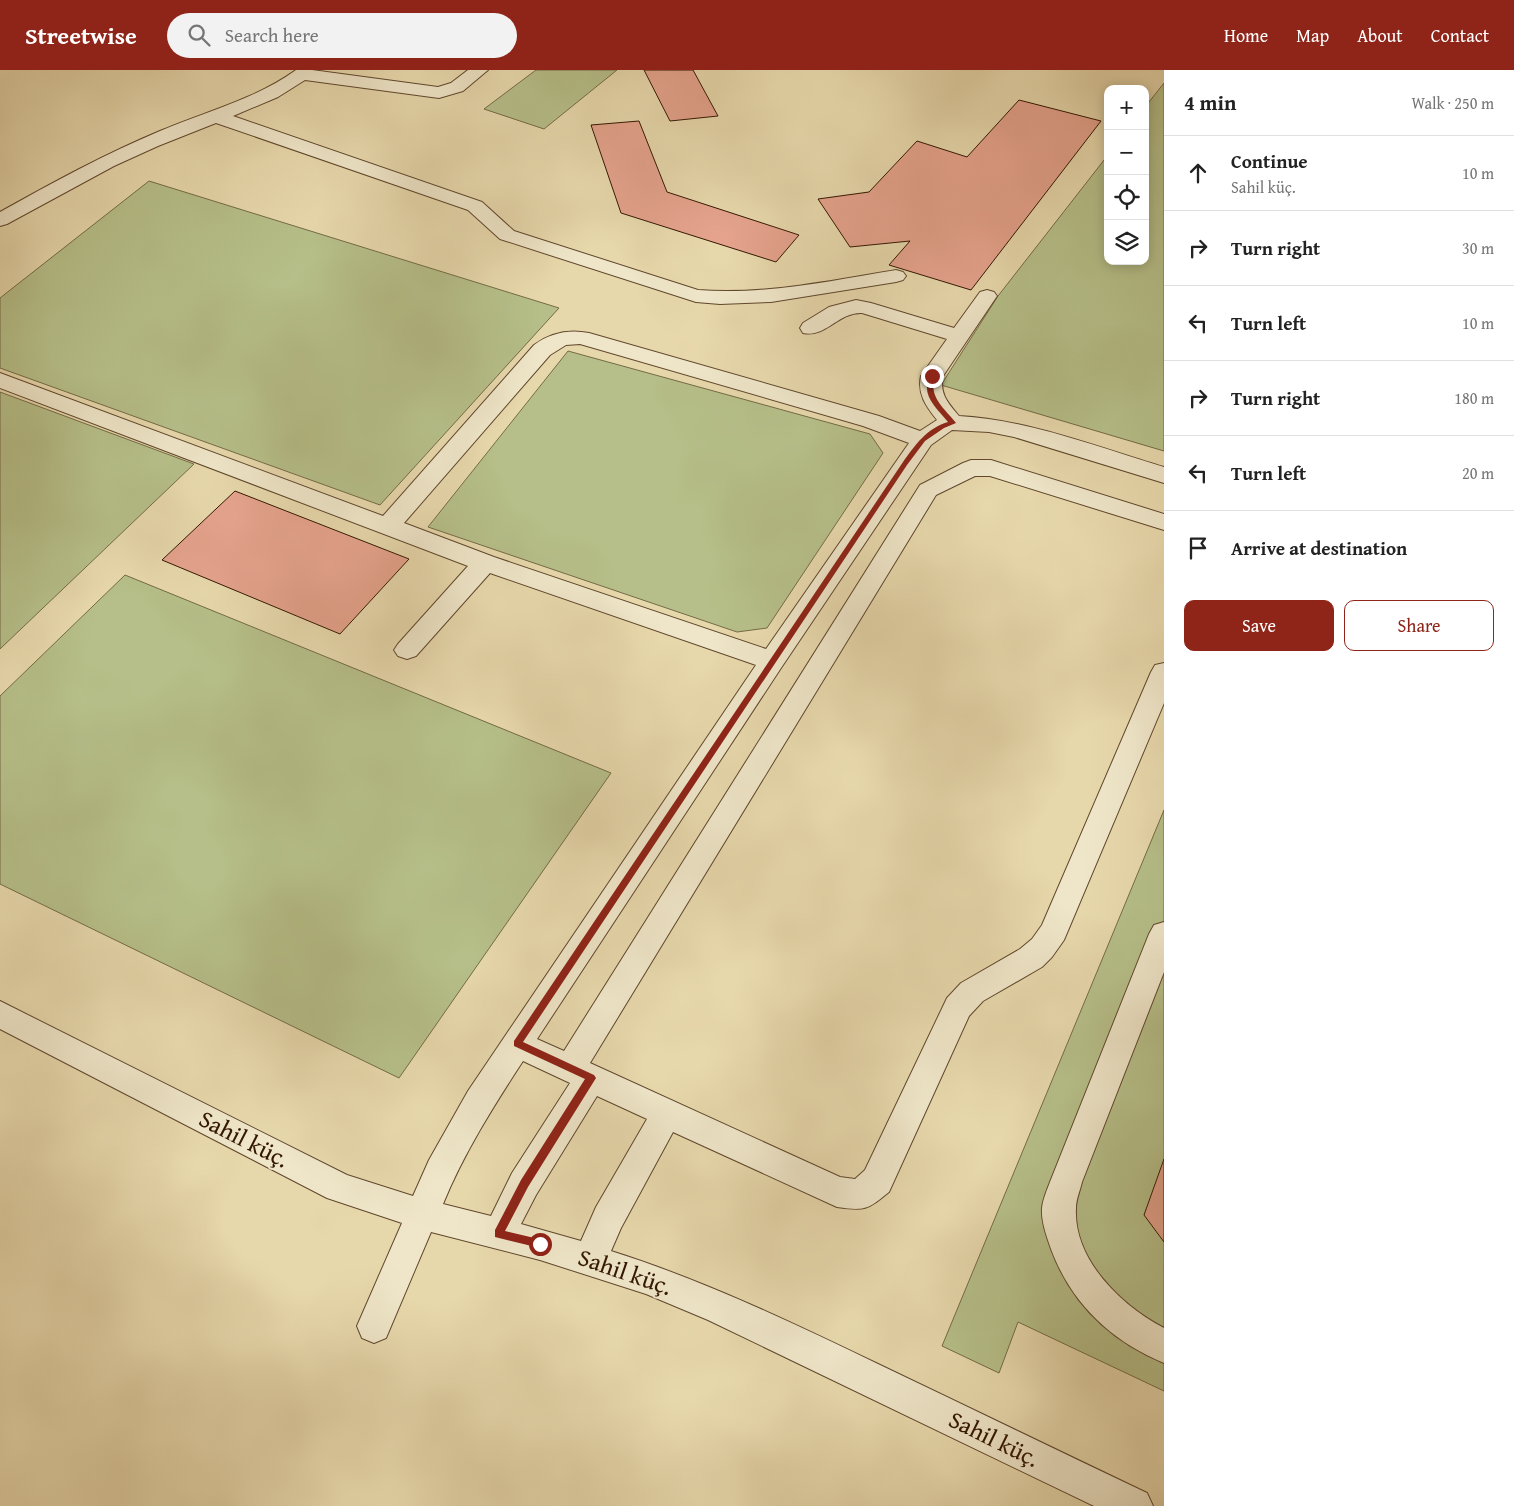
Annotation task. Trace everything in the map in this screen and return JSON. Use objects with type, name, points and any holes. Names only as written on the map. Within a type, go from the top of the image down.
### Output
[{"type":"street","points":[[0,220],[106,162],[214,116],[272,95],[302,74],[439,93],[457,87],[479,70]]},
{"type":"street","points":[[214,116],[475,206],[484,212],[498,229],[507,235],[696,296],[714,298],[754,297],[896,276]]},
{"type":"street","points":[[952,423],[930,396],[929,385],[932,376],[986,296]]},
{"type":"street","points":[[811,328],[841,308],[852,306],[864,307],[959,336]]},
{"type":"street","points":[[387,526],[542,350],[554,340],[566,337],[581,338],[871,420],[923,440]]},
{"type":"street","points":[[0,380],[485,562],[772,661]]},
{"type":"street","points":[[374,1326],[441,1170],[475,1108],[772,661],[923,440],[941,426],[952,423],[990,425],[1018,431],[1164,475]]},
{"type":"street","points":[[499,1234],[581,1073],[928,490],[971,468],[991,468],[1164,522]]},
{"type":"street","points":[[407,650],[485,562]]},
{"type":"street","points":[[517,1044],[837,1192],[860,1194],[877,1181],[958,1007],[972,992],[1031,958],[1042,948],[1054,931],[1164,672]]},
{"type":"street","points":[[1164,934],[1066,1182],[1059,1207],[1062,1230],[1070,1258],[1088,1289],[1114,1315],[1147,1338],[1164,1346]]},
{"type":"street","name":"Sahil küç.","points":[[0,1014],[339,1187],[421,1214],[590,1259],[649,1279],[720,1308],[824,1356],[1134,1506]]},
{"type":"street","points":[[590,1259],[608,1218],[667,1113]]},
{"type":"green space","points":[[536,70],[617,70],[544,129],[484,109]]},
{"type":"green space","points":[[1164,83],[1164,451],[941,385],[998,296],[1104,160],[1104,265],[1149,265],[1149,102]]},
{"type":"green space","points":[[149,181],[559,308],[380,505],[0,368],[0,298]]},
{"type":"green space","points":[[568,351],[870,434],[883,453],[767,628],[737,632],[428,527]]},
{"type":"green space","points":[[0,392],[194,464],[0,649]]},
{"type":"green space","points":[[125,575],[611,773],[399,1078],[0,884],[0,696]]},
{"type":"green space","points":[[1164,810],[1164,1391],[1018,1322],[999,1373],[942,1346]]},
{"type":"building","points":[[644,70],[693,70],[718,116],[670,121]]},
{"type":"building","points":[[1019,100],[1101,121],[971,290],[889,265],[910,241],[850,247],[818,199],[869,192],[917,141],[967,157]]},
{"type":"building","points":[[639,121],[667,192],[799,235],[776,262],[621,213],[591,125]]},
{"type":"building","points":[[235,491],[409,559],[340,634],[162,560]]},
{"type":"building","points":[[1164,1159],[1164,1242],[1144,1215]]},
{"type":"route","points":[[540,1244],[499,1234],[524,1184],[591,1078],[517,1044],[905,463],[931,433],[941,426],[952,423],[930,396],[929,385],[932,376]]}]
